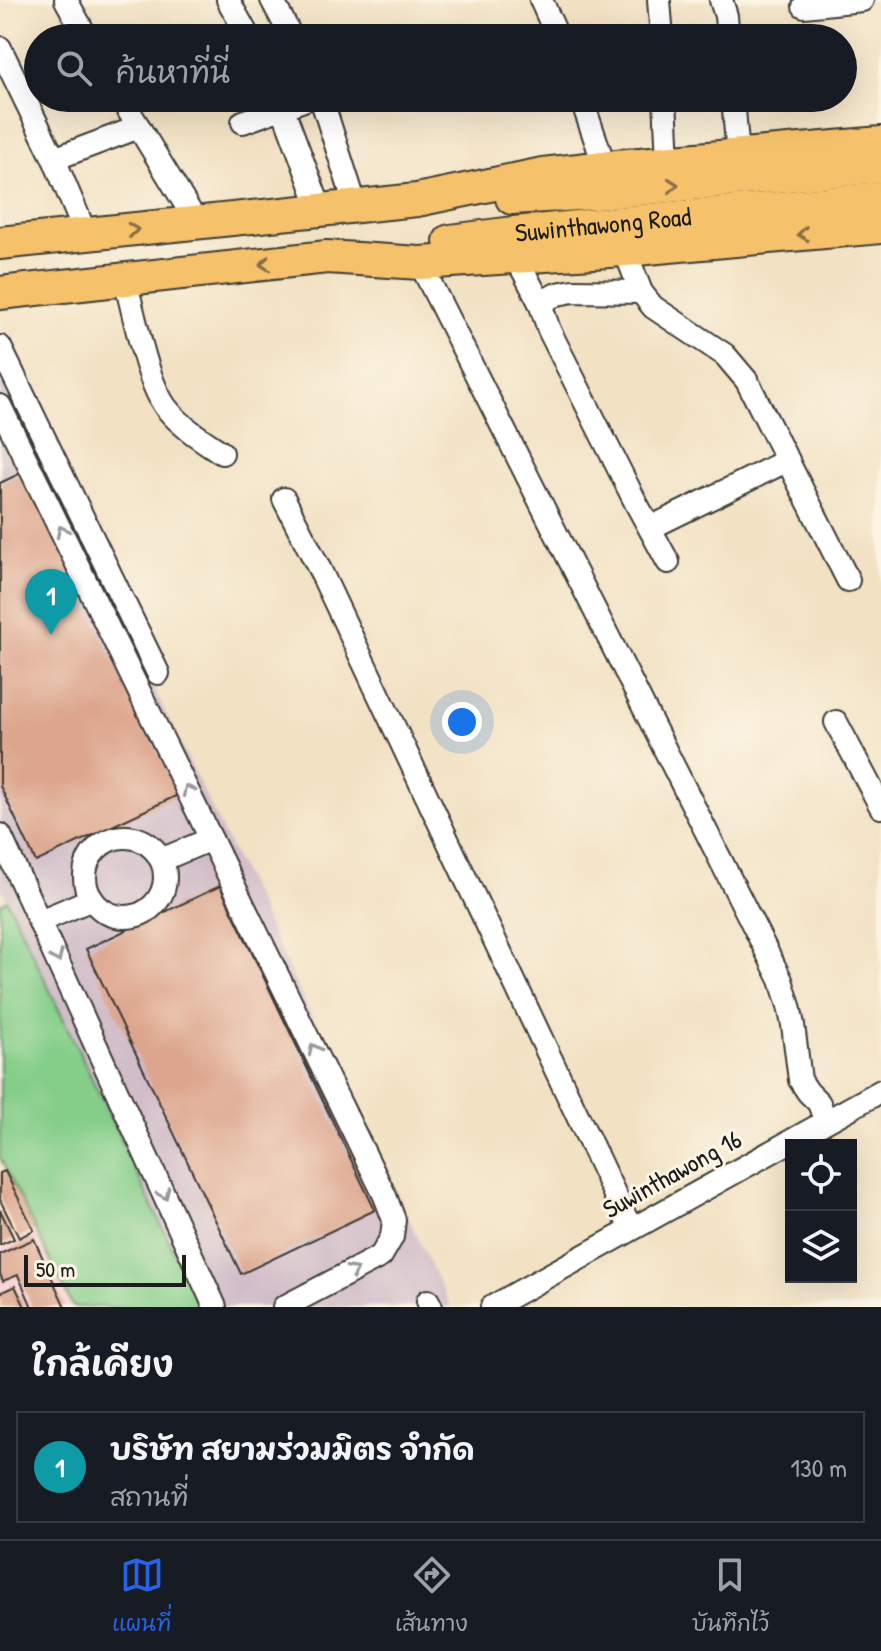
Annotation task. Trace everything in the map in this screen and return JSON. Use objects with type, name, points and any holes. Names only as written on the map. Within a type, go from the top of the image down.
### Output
[{"type":"highway","name":"Suwinthawong Road","points":[[1,237],[86,235],[417,200],[518,198],[668,162],[881,143]]},
{"type":"highway","name":"Suwinthawong Road","points":[[600,180],[881,166]]},
{"type":"highway","name":"Suwinthawong Road","points":[[0,293],[514,233],[881,198]]},
{"type":"highway","name":"Suwinthawong Road","points":[[327,257],[420,263],[625,250],[881,227]]},
{"type":"street","points":[[66,0],[79,24]]},
{"type":"street","points":[[228,0],[241,24]]},
{"type":"street","points":[[272,0],[285,24]]},
{"type":"street","points":[[541,0],[552,24]]},
{"type":"street","points":[[659,0],[661,24]]},
{"type":"street","points":[[721,0],[727,24]]},
{"type":"street","points":[[804,6],[862,0]]},
{"type":"street","points":[[0,48],[24,84]]},
{"type":"street","points":[[40,112],[54,159],[86,235]]},
{"type":"street","points":[[130,112],[197,223]]},
{"type":"street","points":[[243,122],[262,112]]},
{"type":"street","points":[[285,112],[321,211]]},
{"type":"street","points":[[325,112],[356,207]]},
{"type":"street","points":[[584,112],[600,180]]},
{"type":"street","points":[[666,112],[668,162]]},
{"type":"street","points":[[734,112],[738,156]]},
{"type":"street","points":[[54,159],[139,127]]},
{"type":"street","points":[[625,250],[641,292],[653,307],[725,355],[747,381],[848,580]]},
{"type":"street","points":[[516,257],[540,303],[549,330],[668,562]]},
{"type":"street","points":[[420,263],[781,980],[793,1025],[800,1080],[819,1103],[825,1120]]},
{"type":"street","points":[[125,280],[158,395],[166,409],[184,426],[222,453]]},
{"type":"street","points":[[540,303],[557,294],[573,291],[641,292]]},
{"type":"street","points":[[0,347],[158,673]]},
{"type":"street","points":[[2,416],[211,839],[394,1220],[392,1237],[381,1256],[284,1307]]},
{"type":"street","points":[[650,528],[788,460]]},
{"type":"street","points":[[284,499],[631,1229]]},
{"type":"street","points":[[836,722],[881,807]]},
{"type":"street","points":[[0,835],[215,1307]]},
{"type":"street","points":[[128,837],[142,841],[161,860],[165,872],[160,897],[142,913],[129,917],[117,916],[105,912],[92,899],[85,880],[86,867],[92,854],[102,844],[114,838],[128,837]]},
{"type":"street","points":[[161,860],[211,839]]},
{"type":"street","points":[[40,921],[92,899]]},
{"type":"street","name":"Suwinthawong 16","points":[[499,1305],[881,1091]]},
{"type":"shaded area","points":[[0,368],[451,1307],[200,1307],[0,885]]},
{"type":"shaded area","points":[[37,1231],[73,1307],[0,1307],[0,1249]]},
{"type":"green space","points":[[7,900],[200,1307],[73,1307],[0,1158],[0,904]]},
{"type":"building","points":[[23,472],[178,795],[36,862],[0,786],[0,483]]},
{"type":"building","points":[[220,886],[375,1210],[241,1274],[86,949]]},
{"type":"building","points":[[5,1171],[34,1230],[19,1238],[0,1200],[0,1173]]},
{"type":"building","points":[[0,1210],[14,1239],[0,1245]]},
{"type":"building","points":[[34,1239],[65,1307],[32,1307],[18,1275],[3,1281],[0,1254]]},
{"type":"building","points":[[15,1286],[25,1307],[0,1307],[0,1293]]},
{"type":"place","name":"บริษัท สยามร่วมมิตร จำกัด","points":[[51,635]]}]
